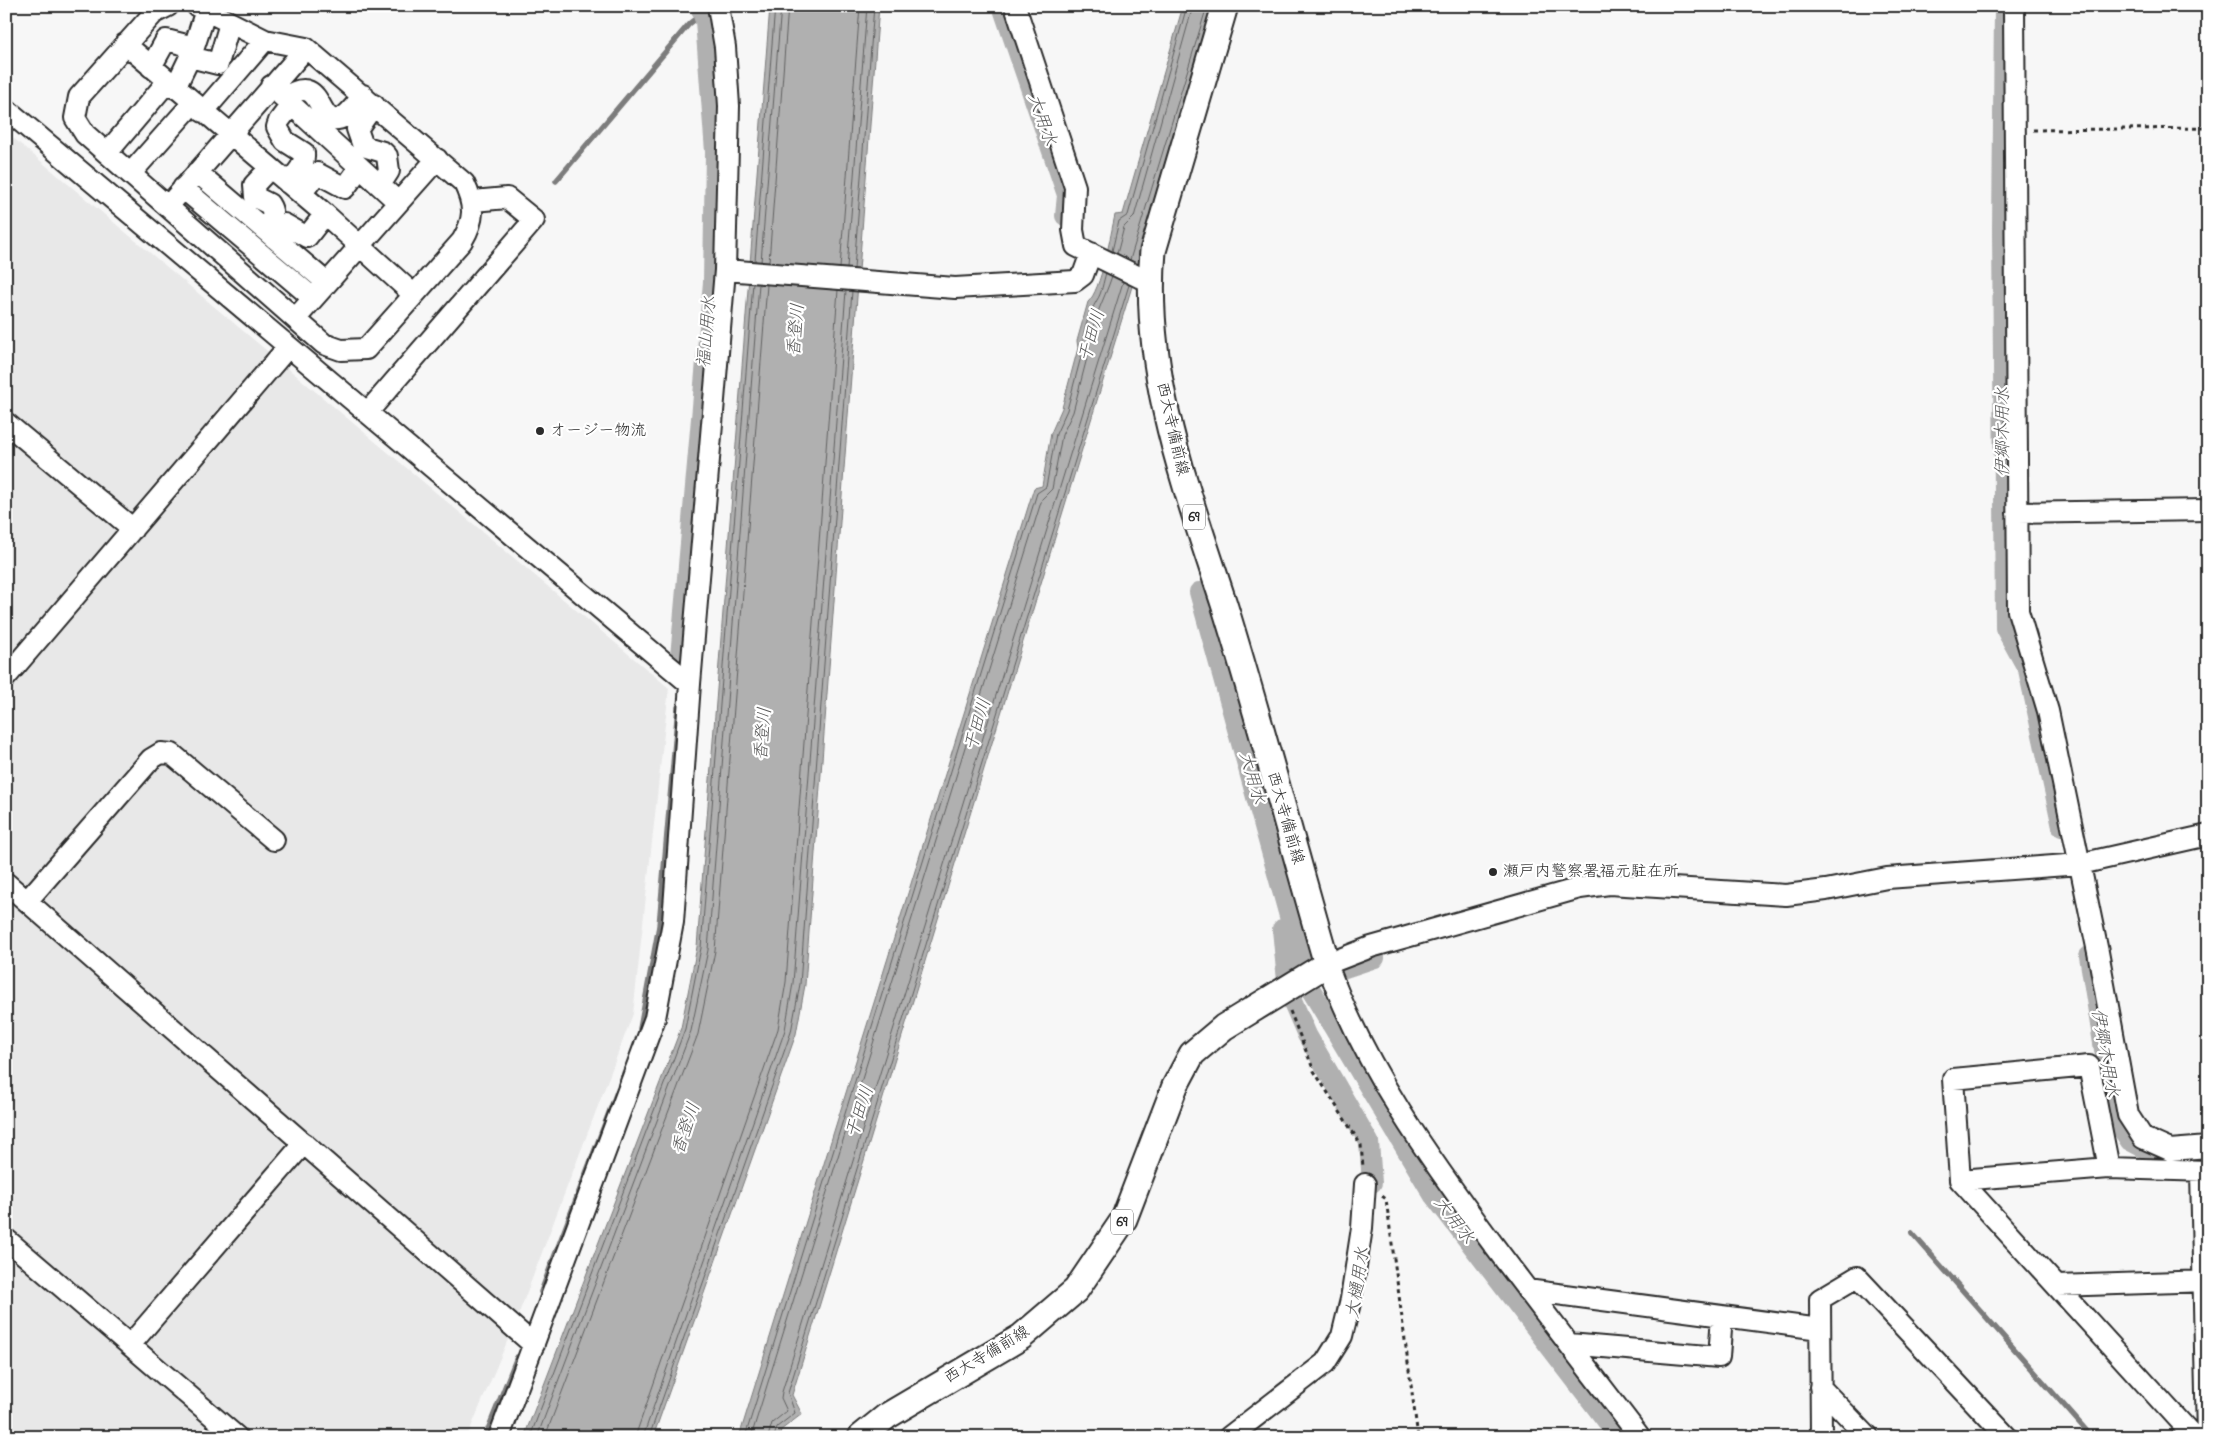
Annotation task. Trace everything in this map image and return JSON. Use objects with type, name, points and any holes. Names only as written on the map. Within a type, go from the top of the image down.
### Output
[{"type":"main road","name":"西大寺備前線","points":[[861,1437],[887,1416],[1021,1337],[1076,1290],[1124,1219],[1176,1086],[1192,1054],[1224,1027],[1327,964],[1224,605],[1179,463],[1155,356],[1144,279],[1225,6]]},
{"type":"street","points":[[151,67],[166,40],[194,46],[201,8],[265,40],[306,48],[464,183],[473,201],[470,227],[462,241],[366,348],[341,350],[324,344],[169,205],[85,134],[75,118],[80,97],[154,13],[168,6]]},
{"type":"street","points":[[500,1437],[655,1018],[673,922],[690,684],[731,270],[729,106],[726,47],[718,6]]},
{"type":"street","points":[[1015,6],[1075,187],[1073,230],[1076,246],[1144,279]]},
{"type":"street","points":[[2014,6],[2018,611],[2048,711],[2080,864],[2128,1115],[2143,1138],[2170,1150],[2208,1147]]},
{"type":"street","points":[[107,152],[172,85],[190,57],[218,64],[230,23]]},
{"type":"street","points":[[131,173],[265,40]]},
{"type":"street","points":[[125,44],[325,214],[414,295]]},
{"type":"street","points":[[294,189],[303,166],[304,152],[285,141],[277,127],[282,96],[306,48]]},
{"type":"street","points":[[169,205],[229,134],[282,96],[302,89],[310,90],[315,94],[328,117],[333,119],[346,115],[368,100]]},
{"type":"street","points":[[282,96],[398,202]]},
{"type":"street","points":[[368,100],[358,129],[358,135],[363,146],[383,152],[387,156],[389,171],[380,185]]},
{"type":"street","points":[[6,109],[690,684]]},
{"type":"street","points":[[296,318],[437,159]]},
{"type":"street","points":[[294,189],[317,173],[345,188],[360,167]]},
{"type":"street","points":[[269,234],[273,213],[269,204],[260,201],[256,197],[254,184],[270,168]]},
{"type":"street","points":[[197,172],[327,283]]},
{"type":"street","points":[[183,188],[313,298]]},
{"type":"street","points":[[367,413],[534,220],[507,198],[473,201]]},
{"type":"street","points":[[269,234],[284,224],[307,237],[325,214]]},
{"type":"street","points":[[731,270],[866,279],[955,288],[1075,281],[1083,275],[1094,255]]},
{"type":"street","points":[[6,677],[288,346]]},
{"type":"street","points":[[6,423],[133,529]]},
{"type":"street","points":[[2017,513],[2208,510]]},
{"type":"street","points":[[27,901],[151,759],[161,753],[172,754],[274,840]]},
{"type":"street","points":[[1640,1437],[1431,1162],[1360,1044],[1341,1004],[1327,964],[1371,946],[1580,888],[1609,884],[1786,895],[1826,890],[1887,878],[2080,864],[2208,835]]},
{"type":"street","points":[[6,883],[534,1345]]},
{"type":"street","points":[[2109,1168],[2089,1066],[1952,1079],[1960,1180],[2194,1437]]},
{"type":"street","points":[[130,1345],[304,1143]]},
{"type":"street","points":[[1960,1180],[2109,1168],[2205,1171],[2206,1437]]},
{"type":"street","points":[[1229,1437],[1325,1363],[1342,1336],[1351,1299],[1362,1228],[1365,1184]]},
{"type":"street","points":[[6,1239],[237,1437]]},
{"type":"street","points":[[1820,1437],[1820,1299],[1857,1277],[2007,1437]]},
{"type":"street","points":[[2057,1286],[2206,1281]]},
{"type":"street","points":[[1528,1290],[1820,1328]]},
{"type":"street","points":[[1569,1344],[1719,1357],[1722,1316]]},
{"type":"street","points":[[1820,1387],[1868,1437]]},
{"type":"path","points":[[2014,130],[2208,128]]},
{"type":"path","points":[[1282,992],[1314,1071],[1361,1145],[1365,1184],[1386,1199],[1418,1437]]},
{"type":"shaded area","points":[[6,132],[669,688],[633,1014],[519,1313],[467,1437],[6,1437]]},
{"type":"water","name":"香登川","points":[[770,6],[879,6],[805,985],[796,1034],[653,1437],[524,1437],[681,1028],[697,947]]},
{"type":"water","name":"干田川","points":[[1183,6],[1218,6],[792,1395],[802,1414],[781,1430],[779,1437],[739,1437],[1034,488],[1042,486],[1051,433],[1062,408],[1088,302],[1093,296],[1101,274],[1115,215],[1123,214]]},
{"type":"waterway","name":"福山用水","points":[[680,657],[713,282],[715,152],[705,21],[700,6]]},
{"type":"waterway","name":"大用水","points":[[1002,6],[1067,195],[1065,216]]},
{"type":"waterway","name":"伊郷木用水","points":[[2004,6],[2002,230],[2005,628],[2028,670],[2062,827]]},
{"type":"waterway","points":[[556,181],[689,24],[708,9]]},
{"type":"waterway","name":"大用水","points":[[1199,592],[1302,963]]},
{"type":"waterway","points":[[640,1029],[659,926],[678,707]]},
{"type":"waterway","name":"大樋用水","points":[[1282,929],[1287,981]]},
{"type":"waterway","name":"伊郷木用水","points":[[2089,956],[2115,1118],[2130,1141],[2151,1152],[2175,1159],[2208,1157]]},
{"type":"waterway","points":[[1342,969],[1375,958]]},
{"type":"waterway","name":"大用水","points":[[1311,990],[1434,1196],[1619,1437]]},
{"type":"waterway","name":"大樋用水","points":[[1292,1000],[1307,1035],[1369,1142],[1372,1183]]},
{"type":"waterway","points":[[541,1292],[626,1068]]},
{"type":"waterway","points":[[1912,1233],[2092,1437]]},
{"type":"waterway","points":[[485,1437],[517,1357]]},
{"type":"place","name":"オージー物流","points":[[540,431]]},
{"type":"place","name":"瀬戸内警察署福元駐在所","points":[[1493,872]]}]
